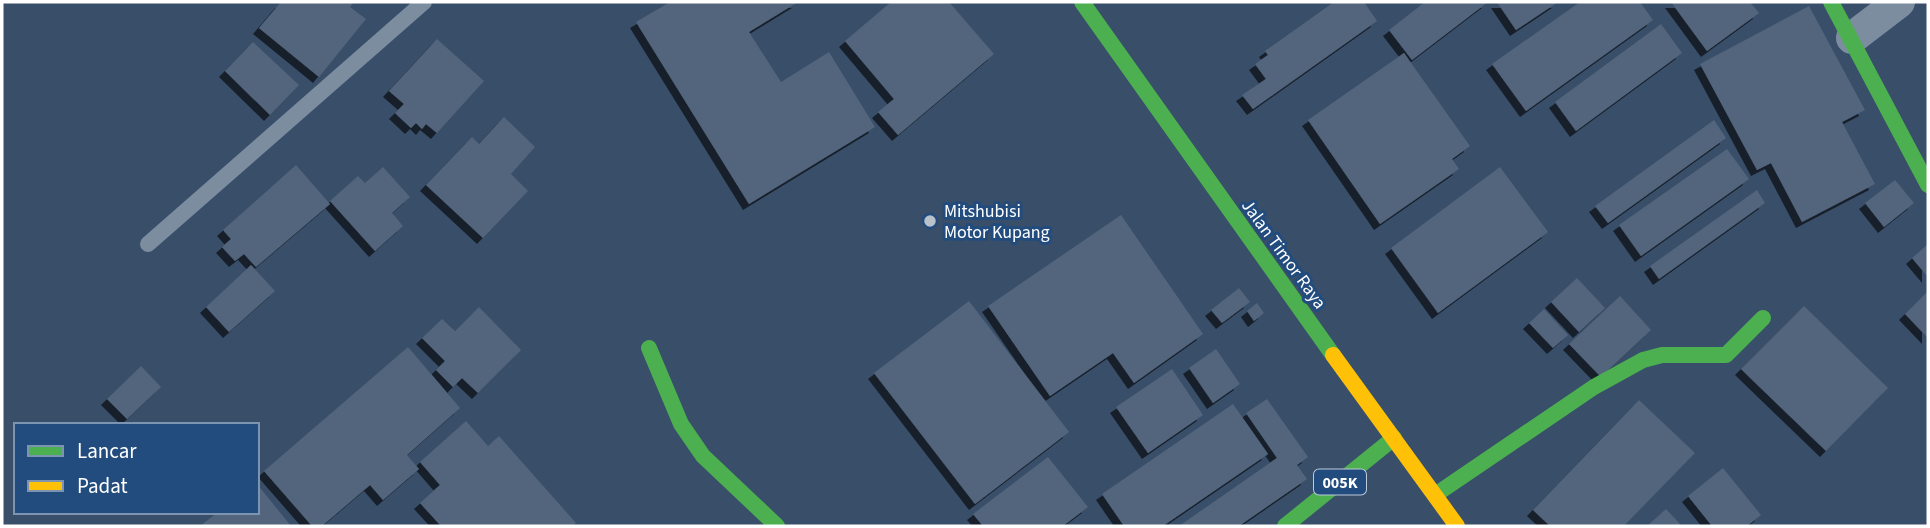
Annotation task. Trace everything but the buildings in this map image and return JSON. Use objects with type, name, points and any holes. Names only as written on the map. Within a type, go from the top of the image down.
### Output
[{"type":"main road","name":"Jalan Timor Raya","points":[[1082,2],[1147,97],[1457,526]]},
{"type":"main road","points":[[1831,2],[1852,38],[1910,156],[1928,185]]},
{"type":"main road","points":[[1435,495],[1594,387],[1643,360],[1662,355],[1726,355],[1763,318]]},
{"type":"main road","points":[[649,348],[681,424],[703,456],[777,526]]},
{"type":"main road","name":"005K","points":[[1285,526],[1394,438]]},
{"type":"street","points":[[1852,38],[1899,2]]},
{"type":"lane","points":[[148,244],[424,2]]},
{"type":"traffic: fast","points":[[1082,2],[1333,355]]},
{"type":"traffic: fast","points":[[1831,2],[1928,185]]},
{"type":"traffic: fast","points":[[1435,495],[1594,387],[1643,360],[1662,355],[1726,355],[1763,318]]},
{"type":"traffic: fast","points":[[649,348],[681,424],[703,456],[777,526]]},
{"type":"traffic: fast","points":[[1285,526],[1394,438]]},
{"type":"traffic: slow","points":[[1333,355],[1457,526]]},
{"type":"place","name":"Mitshubisi Motor Kupang","points":[[930,221]]}]
